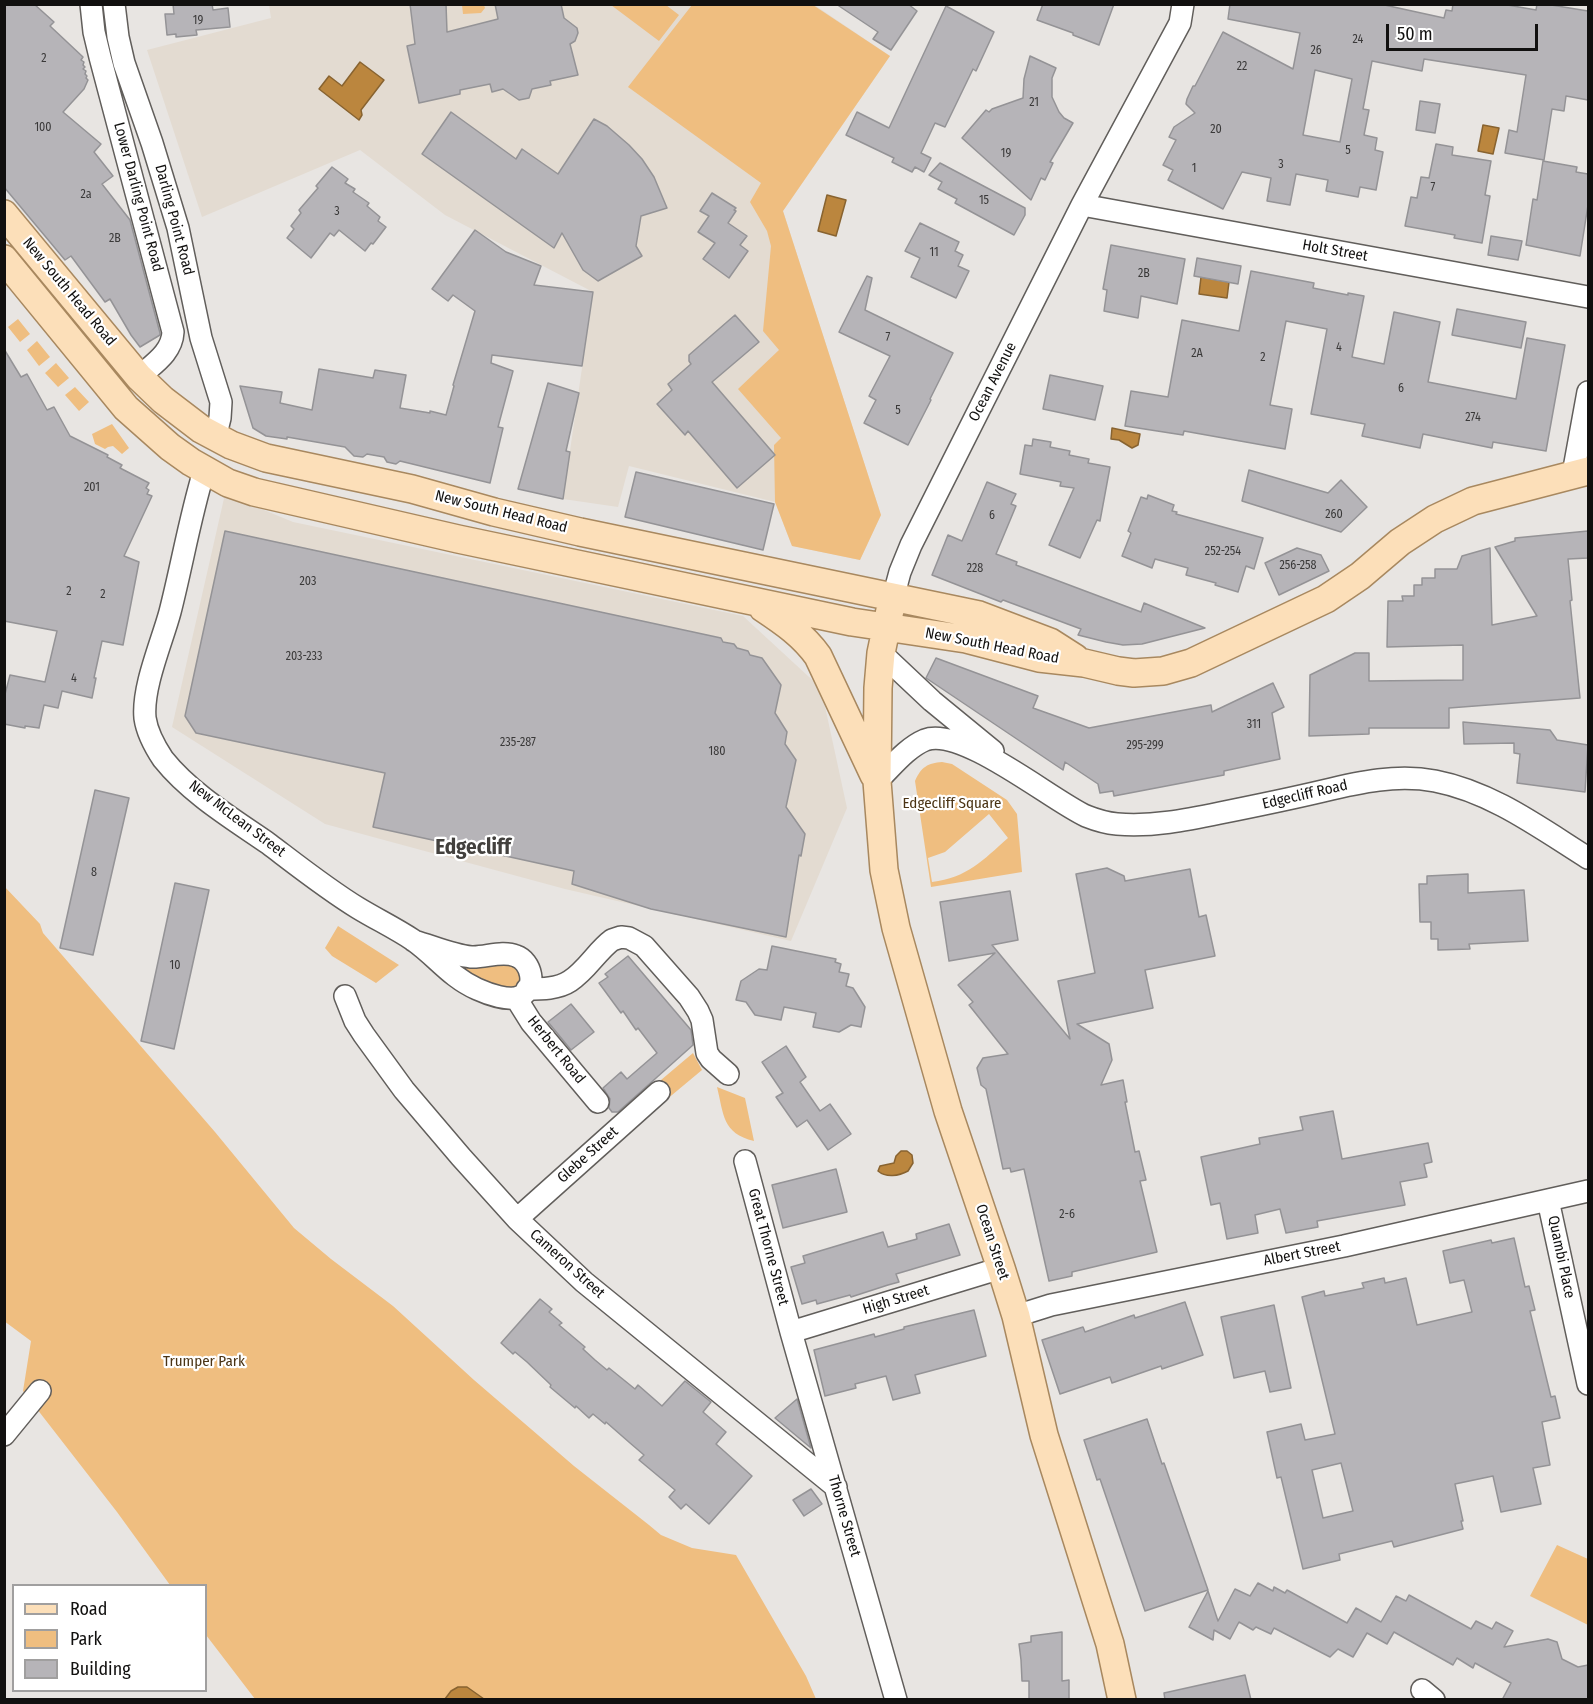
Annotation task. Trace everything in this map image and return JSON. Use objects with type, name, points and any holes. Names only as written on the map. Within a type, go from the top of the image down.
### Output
[{"type":"main road","name":"New South Head Road","points":[[4,214],[139,377],[163,400],[215,438],[266,459],[412,489],[580,532],[979,615],[1050,642],[1084,663]]},
{"type":"main road","name":"New South Head Road","points":[[4,259],[126,408],[170,447],[204,471],[228,483],[263,494],[440,535],[749,600],[883,641],[966,639],[1039,658],[1084,663],[1118,671],[1149,673],[1178,667],[1326,599],[1360,576],[1400,542],[1435,519],[1473,501],[1581,472]]},
{"type":"main road","points":[[204,471],[215,438]]},
{"type":"main road","name":"Ocean Avenue","points":[[877,781],[878,696],[883,641],[893,598]]},
{"type":"main road","points":[[749,600],[796,631],[816,653],[877,781]]},
{"type":"main road","name":"Ocean Street","points":[[877,781],[884,870],[896,928],[948,1111],[1016,1316],[1044,1435],[1110,1644],[1122,1700]]},
{"type":"street","name":"Lower Darling Point Road","points":[[91,4],[100,57],[173,332],[170,347],[139,377]]},
{"type":"street","name":"Darling Point Road","points":[[114,4],[124,63],[175,218],[201,338],[221,402],[221,413],[215,438]]},
{"type":"street","name":"Ocean Avenue","points":[[893,598],[911,545],[1082,205],[1180,23],[1183,4]]},
{"type":"street","name":"Holt Street","points":[[1082,205],[1588,297]]},
{"type":"street","points":[[1581,472],[1588,392]]},
{"type":"street","name":"New McLean Street","points":[[204,471],[147,693],[145,719],[152,741],[164,759],[201,795],[357,907],[414,941],[466,984],[488,994],[524,985],[527,963],[516,956],[502,954],[463,956],[414,941]]},
{"type":"street","name":"Edgecliff Road","points":[[883,641],[932,701],[1018,772],[1072,809],[1107,823],[1164,824],[1371,780],[1413,778],[1463,789],[1498,803],[1588,858]]},
{"type":"street","name":"Edgecliff Road","points":[[877,781],[915,746],[924,740],[933,738],[959,742],[1018,772]]},
{"type":"street","points":[[524,985],[548,974],[560,974],[572,970],[591,960],[612,940],[621,937],[629,938],[644,946],[694,1003],[702,1020],[707,1053],[728,1074]]},
{"type":"street","name":"Herbert Road","points":[[524,985],[531,1022],[598,1102]]},
{"type":"street","name":"Cameron Street","points":[[345,996],[355,1021],[404,1090],[461,1158],[517,1219],[584,1282],[836,1487]]},
{"type":"street","name":"Glebe Street","points":[[517,1219],[659,1092]]},
{"type":"street","name":"Great Thorne Street","points":[[745,1161],[790,1332]]},
{"type":"street","name":"Albert Street","points":[[1016,1316],[1051,1305],[1344,1246],[1588,1191]]},
{"type":"street","name":"Quambi Place","points":[[1548,1200],[1588,1384]]},
{"type":"street","name":"High Street","points":[[790,1332],[1001,1268]]},
{"type":"street","name":"Thorne Street","points":[[790,1332],[896,1700]]},
{"type":"street","points":[[4,1435],[40,1391]]},
{"type":"shaded area","points":[[813,4],[890,56],[783,211],[881,515],[860,560],[792,546],[775,502],[629,466],[618,507],[563,499],[593,292],[445,215],[360,150],[202,217],[147,50],[271,18],[269,5]]},
{"type":"shaded area","points":[[360,62],[384,80],[361,110],[362,115],[359,120],[319,89],[329,76],[342,86]]},
{"type":"shaded area","points":[[1483,125],[1499,128],[1493,154],[1478,151]]},
{"type":"shaded area","points":[[827,195],[846,200],[836,236],[818,231]]},
{"type":"shaded area","points":[[1201,277],[1229,282],[1227,298],[1199,294]]},
{"type":"shaded area","points":[[1112,428],[1140,434],[1138,445],[1132,448],[1119,440],[1111,439]]},
{"type":"shaded area","points":[[225,494],[293,522],[743,616],[821,688],[847,808],[791,941],[565,889],[325,824],[172,727]]},
{"type":"shaded area","points":[[901,1151],[907,1151],[912,1155],[913,1163],[908,1171],[893,1176],[878,1171],[880,1166],[894,1163]]},
{"type":"shaded area","points":[[458,1687],[467,1687],[484,1699],[445,1699],[451,1691]]},
{"type":"green space","points":[[462,5],[484,5],[485,8],[481,13],[463,14]]},
{"type":"green space","points":[[611,5],[666,5],[679,15],[659,41]]},
{"type":"green space","points":[[692,5],[813,5],[890,56],[783,211],[881,515],[860,560],[792,546],[775,502],[774,445],[781,438],[738,389],[779,350],[763,331],[771,246],[767,231],[750,202],[761,183],[628,87]]},
{"type":"green space","points":[[18,319],[30,334],[20,342],[8,327]]},
{"type":"green space","points":[[37,341],[50,357],[39,366],[27,350]]},
{"type":"green space","points":[[56,363],[69,378],[58,387],[45,373]]},
{"type":"green space","points":[[75,387],[89,402],[79,411],[65,395]]},
{"type":"green space","points":[[112,424],[129,448],[122,454],[113,446],[105,449],[95,444],[92,434]]},
{"type":"green space","name":"Edgecliff Square","points":[[937,763],[952,764],[1007,800],[1017,814],[1022,872],[931,887],[915,781],[922,769]],"holes":[[[989,814],[1008,838],[974,867],[955,877],[932,882],[928,858],[945,852]]]},
{"type":"green space","name":"Trumper Park","points":[[4,886],[40,924],[43,933],[215,1132],[294,1228],[393,1306],[574,1466],[661,1535],[692,1548],[736,1555],[806,1676],[816,1699],[255,1699],[207,1636],[207,1584],[169,1584],[117,1512],[23,1391],[31,1341],[4,1321]]},
{"type":"green space","points":[[338,926],[399,965],[376,983],[332,956],[325,948]]},
{"type":"green space","points":[[463,955],[516,956],[524,994],[454,977]]},
{"type":"green space","points":[[693,1053],[702,1070],[660,1105],[648,1091]]},
{"type":"green space","points":[[717,1087],[745,1098],[754,1141],[744,1138],[730,1128],[723,1114]]},
{"type":"green space","points":[[1557,1545],[1588,1559],[1588,1625],[1530,1596]]},
{"type":"building","points":[[4,4],[34,4],[54,22],[50,26],[83,57],[81,60],[84,62],[83,69],[86,71],[88,80],[84,89],[63,112],[101,144],[94,152],[113,176],[102,184],[130,220],[160,333],[140,347],[110,299],[105,302],[71,256],[65,260],[4,187]]},
{"type":"building","points":[[173,4],[212,4],[213,10],[228,8],[230,27],[196,30],[197,35],[176,37],[176,34],[167,35],[165,14],[174,14]]},
{"type":"building","points":[[410,4],[446,4],[447,32],[498,19],[495,4],[561,4],[564,18],[577,28],[575,41],[570,44],[578,75],[550,81],[551,85],[532,89],[529,98],[519,100],[503,89],[492,92],[490,84],[460,90],[460,94],[419,103],[407,46],[415,44]]},
{"type":"building","points":[[836,4],[908,4],[917,11],[891,50],[873,39],[878,32]]},
{"type":"building","points":[[1043,4],[1114,4],[1099,45],[1037,20]]},
{"type":"building","points":[[1230,4],[1380,4],[1444,18],[1446,10],[1452,11],[1453,4],[1502,4],[1536,10],[1537,4],[1545,4],[1588,11],[1588,100],[1566,96],[1564,111],[1552,109],[1544,160],[1505,153],[1509,130],[1517,132],[1526,75],[1424,59],[1422,71],[1372,61],[1363,109],[1369,110],[1364,135],[1377,138],[1375,150],[1383,152],[1376,190],[1360,187],[1358,197],[1326,191],[1328,180],[1296,174],[1290,205],[1267,201],[1271,178],[1242,172],[1223,209],[1168,180],[1173,170],[1163,165],[1176,140],[1169,137],[1174,127],[1195,113],[1186,104],[1187,99],[1223,32],[1293,69],[1300,33],[1228,19]],"holes":[[[1315,70],[1352,79],[1340,142],[1303,135]]]},
{"type":"building","points":[[946,6],[994,32],[976,71],[973,69],[945,127],[935,123],[921,153],[931,158],[924,172],[915,167],[912,172],[892,162],[894,158],[846,135],[857,112],[889,128]]},
{"type":"building","points":[[1030,56],[1056,68],[1052,78],[1052,97],[1059,112],[1073,123],[1050,162],[1053,163],[1045,180],[1041,178],[1031,200],[962,138],[986,110],[989,112],[1023,98],[1024,79]]},
{"type":"building","points":[[1420,101],[1440,104],[1435,133],[1416,130]]},
{"type":"building","points":[[451,112],[516,159],[522,149],[558,174],[594,119],[607,126],[642,159],[654,177],[667,208],[641,216],[636,246],[642,256],[598,281],[583,270],[562,233],[554,248],[422,154]]},
{"type":"building","points":[[1436,144],[1453,147],[1452,155],[1491,161],[1485,195],[1490,196],[1482,243],[1454,238],[1455,235],[1405,226],[1411,197],[1417,198],[1421,177],[1429,178]]},
{"type":"building","points":[[1543,161],[1577,167],[1576,172],[1588,174],[1588,205],[1580,256],[1526,245],[1533,199],[1537,200]]},
{"type":"building","points":[[940,163],[1025,208],[1025,215],[1014,235],[955,203],[957,199],[938,189],[942,182],[929,175]]},
{"type":"building","points":[[332,167],[348,179],[345,183],[369,203],[367,206],[380,217],[378,221],[386,227],[365,251],[339,230],[334,236],[330,233],[311,258],[287,238],[294,229],[291,226],[301,213],[299,210]]},
{"type":"building","points":[[712,193],[736,208],[728,223],[747,236],[740,245],[748,251],[729,278],[703,259],[715,243],[698,232],[709,216],[700,211]]},
{"type":"building","points":[[920,223],[959,242],[955,251],[963,255],[958,266],[969,271],[956,298],[911,277],[920,258],[905,251]]},
{"type":"building","points":[[475,230],[506,252],[541,266],[534,285],[593,292],[582,366],[492,355],[491,363],[513,371],[498,427],[503,428],[490,483],[400,461],[396,464],[387,462],[384,457],[367,454],[363,457],[354,456],[345,447],[287,437],[287,439],[266,436],[253,428],[240,386],[282,392],[280,403],[312,410],[319,369],[373,378],[375,370],[406,375],[400,408],[446,415],[475,311],[453,295],[448,301],[432,289]]},
{"type":"building","points":[[1491,236],[1522,241],[1518,260],[1488,255]]},
{"type":"building","points":[[1111,245],[1185,259],[1177,304],[1141,296],[1138,318],[1104,311],[1107,290],[1103,289]]},
{"type":"building","points":[[1197,258],[1241,266],[1238,284],[1194,276]]},
{"type":"building","points":[[1251,271],[1314,283],[1313,288],[1364,296],[1352,357],[1384,364],[1394,312],[1440,322],[1428,382],[1516,399],[1527,338],[1565,345],[1546,451],[1493,442],[1492,448],[1423,434],[1420,448],[1362,436],[1365,424],[1311,414],[1327,329],[1286,321],[1270,405],[1292,409],[1285,449],[1184,431],[1183,435],[1125,426],[1131,391],[1168,397],[1182,320],[1239,331]]},
{"type":"building","points":[[867,276],[872,278],[865,310],[953,353],[908,445],[864,423],[876,400],[869,396],[890,356],[839,332]]},
{"type":"building","points":[[1457,309],[1526,322],[1521,348],[1452,335]]},
{"type":"building","points":[[735,315],[759,342],[712,382],[775,455],[737,488],[688,431],[685,435],[657,404],[672,390],[668,384],[691,364],[689,355]]},
{"type":"building","points":[[4,349],[21,377],[27,374],[47,410],[54,407],[70,436],[108,455],[107,457],[122,465],[120,468],[149,483],[146,488],[149,490],[147,494],[152,496],[124,556],[139,562],[123,645],[102,641],[92,698],[62,691],[58,708],[44,705],[39,728],[4,724],[4,698],[10,675],[45,682],[57,631],[4,621]]},
{"type":"building","points":[[1050,375],[1103,386],[1095,420],[1043,409]]},
{"type":"building","points":[[548,383],[579,393],[566,451],[570,452],[563,499],[518,489]]},
{"type":"building","points":[[1033,439],[1051,442],[1050,447],[1070,451],[1069,455],[1089,459],[1088,463],[1110,467],[1100,521],[1097,520],[1080,558],[1049,545],[1074,488],[1060,486],[1061,482],[1020,474],[1025,445],[1032,446]]},
{"type":"building","points":[[1249,470],[1328,493],[1341,480],[1367,507],[1341,532],[1242,501]]},
{"type":"building","points":[[636,472],[774,504],[763,550],[625,517]]},
{"type":"building","points":[[987,482],[1016,494],[1011,504],[1016,506],[996,554],[1017,562],[1016,565],[1141,612],[1144,603],[1205,628],[1142,644],[1123,645],[1106,642],[1078,635],[1081,629],[1003,600],[1001,602],[932,575],[948,535],[962,541]]},
{"type":"building","points":[[1148,495],[1174,505],[1172,511],[1177,512],[1176,514],[1263,538],[1254,569],[1246,566],[1238,592],[1186,575],[1188,568],[1155,559],[1152,568],[1122,556],[1131,533],[1128,531],[1141,497],[1147,499]]},
{"type":"building","points":[[225,531],[721,638],[723,642],[734,644],[737,648],[748,651],[750,655],[762,658],[781,685],[775,713],[787,732],[785,744],[796,760],[786,807],[805,834],[801,856],[799,855],[786,937],[651,909],[572,884],[574,871],[373,827],[385,773],[196,733],[185,716]]},
{"type":"building","points":[[1588,531],[1588,558],[1568,559],[1580,698],[1449,708],[1449,728],[1369,728],[1369,734],[1309,736],[1310,675],[1355,653],[1369,653],[1369,681],[1463,680],[1463,645],[1387,647],[1388,601],[1403,601],[1402,596],[1414,596],[1414,585],[1422,585],[1422,578],[1435,578],[1435,569],[1457,569],[1462,556],[1490,548],[1492,625],[1537,616],[1495,547],[1515,541],[1515,538]]},
{"type":"building","points":[[1297,548],[1321,555],[1329,571],[1279,595],[1265,563]]},
{"type":"building","points":[[936,658],[1038,696],[1033,708],[1089,728],[1211,705],[1212,712],[1273,683],[1284,707],[1272,713],[1280,759],[1224,771],[1224,775],[1114,796],[1113,791],[1100,793],[1098,784],[1065,762],[1063,770],[926,678]]},
{"type":"building","points":[[1463,722],[1550,730],[1557,740],[1588,745],[1585,792],[1517,783],[1520,754],[1514,753],[1514,743],[1464,744]]},
{"type":"building","points":[[95,790],[129,798],[93,955],[60,948]]},
{"type":"building","points":[[1107,868],[1124,876],[1125,881],[1190,869],[1199,917],[1206,915],[1215,956],[1145,970],[1153,1008],[1077,1024],[1109,1044],[1112,1060],[1101,1085],[1123,1080],[1135,1152],[1139,1151],[1146,1180],[1140,1181],[1157,1252],[1072,1272],[1072,1276],[1049,1281],[1024,1169],[1011,1172],[1010,1168],[1003,1169],[986,1089],[981,1085],[977,1068],[983,1058],[1008,1054],[969,1005],[973,1002],[958,985],[995,953],[949,961],[940,902],[1010,891],[1018,940],[992,945],[1070,1039],[1058,981],[1095,973],[1076,874]]},
{"type":"building","points":[[1468,874],[1468,893],[1524,890],[1528,941],[1469,944],[1470,949],[1438,950],[1438,939],[1431,939],[1431,922],[1420,922],[1419,884],[1427,884],[1427,876]]},
{"type":"building","points":[[175,883],[209,890],[174,1049],[141,1041]]},
{"type":"building","points":[[772,946],[836,959],[835,962],[841,964],[839,972],[849,974],[846,986],[853,988],[865,1007],[861,1027],[851,1025],[839,1032],[813,1027],[816,1013],[784,1007],[781,1020],[755,1015],[746,1002],[736,1000],[741,981],[759,969],[767,970]]},
{"type":"building","points":[[628,956],[691,1030],[693,1045],[618,1112],[612,1112],[609,1108],[610,1099],[603,1088],[621,1072],[627,1079],[657,1053],[638,1028],[636,1030],[623,1011],[621,1013],[599,983],[608,977],[605,974]]},
{"type":"building","points":[[571,1004],[594,1032],[571,1050],[548,1022]]},
{"type":"building","points":[[786,1046],[806,1077],[800,1082],[820,1111],[830,1104],[851,1134],[828,1150],[807,1120],[797,1127],[776,1097],[783,1093],[762,1062]]},
{"type":"building","points":[[1333,1111],[1342,1159],[1428,1143],[1432,1162],[1424,1164],[1427,1177],[1400,1182],[1405,1205],[1317,1221],[1318,1227],[1286,1233],[1280,1209],[1255,1215],[1258,1233],[1227,1239],[1220,1203],[1211,1205],[1201,1157],[1260,1144],[1259,1138],[1303,1130],[1300,1117]]},
{"type":"building","points":[[836,1169],[847,1212],[783,1228],[772,1185]]},
{"type":"building","points":[[949,1224],[960,1255],[896,1274],[899,1282],[851,1297],[850,1295],[817,1304],[816,1300],[802,1304],[791,1267],[805,1263],[803,1256],[883,1232],[888,1247],[917,1239],[916,1234]]},
{"type":"building","points":[[1514,1238],[1525,1287],[1529,1286],[1535,1310],[1530,1311],[1551,1397],[1555,1396],[1560,1418],[1542,1422],[1550,1465],[1533,1468],[1541,1504],[1501,1512],[1493,1476],[1455,1484],[1463,1529],[1394,1547],[1392,1541],[1339,1554],[1340,1560],[1303,1569],[1281,1477],[1277,1478],[1267,1432],[1301,1424],[1305,1440],[1335,1434],[1302,1297],[1324,1291],[1325,1296],[1364,1288],[1362,1283],[1384,1278],[1385,1283],[1406,1278],[1417,1325],[1472,1312],[1464,1280],[1450,1283],[1443,1251],[1491,1240],[1492,1243]],"holes":[[[1341,1463],[1353,1511],[1323,1518],[1312,1470]]]},
{"type":"building","points":[[540,1299],[552,1309],[549,1312],[562,1323],[559,1325],[585,1347],[583,1349],[595,1360],[635,1389],[638,1385],[662,1406],[685,1381],[711,1402],[703,1412],[726,1432],[716,1444],[752,1476],[709,1524],[686,1504],[681,1509],[669,1497],[675,1490],[639,1460],[644,1455],[606,1422],[605,1424],[593,1414],[589,1418],[576,1406],[575,1408],[550,1387],[551,1385],[527,1362],[515,1352],[513,1354],[501,1343]]},
{"type":"building","points":[[1185,1302],[1203,1355],[1162,1369],[1161,1366],[1112,1383],[1110,1377],[1060,1394],[1042,1340],[1083,1327],[1085,1332],[1134,1315],[1135,1318]]},
{"type":"building","points":[[1274,1305],[1291,1388],[1270,1392],[1265,1371],[1234,1378],[1221,1317]]},
{"type":"building","points":[[974,1310],[986,1356],[915,1375],[920,1393],[893,1400],[886,1376],[855,1384],[856,1388],[825,1396],[814,1350],[874,1334],[875,1337],[904,1329],[904,1327]]},
{"type":"building","points":[[797,1399],[798,1402],[811,1448],[775,1418]]},
{"type":"building","points":[[1147,1419],[1208,1590],[1145,1611],[1100,1479],[1097,1480],[1084,1440]]},
{"type":"building","points":[[811,1489],[822,1504],[804,1516],[793,1500]]},
{"type":"building","points":[[1258,1583],[1273,1591],[1274,1587],[1285,1593],[1287,1590],[1347,1623],[1356,1608],[1381,1622],[1396,1596],[1406,1601],[1409,1595],[1471,1629],[1476,1621],[1492,1629],[1496,1622],[1513,1631],[1504,1647],[1548,1639],[1557,1642],[1562,1659],[1578,1667],[1588,1665],[1588,1700],[1502,1700],[1511,1683],[1475,1663],[1473,1668],[1457,1658],[1453,1665],[1394,1632],[1387,1644],[1367,1633],[1353,1657],[1338,1649],[1330,1657],[1274,1628],[1271,1634],[1256,1627],[1253,1630],[1239,1622],[1230,1639],[1214,1630],[1213,1640],[1189,1627],[1208,1591],[1218,1621],[1235,1589],[1250,1596]]},
{"type":"building","points":[[1062,1632],[1062,1681],[1069,1680],[1069,1700],[1029,1700],[1029,1681],[1022,1681],[1019,1644],[1031,1642],[1031,1636]]},
{"type":"building","points":[[1245,1675],[1251,1700],[1165,1700],[1164,1693]]},
{"type":"district","name":"Edgecliff","points":[[473,848]]}]
